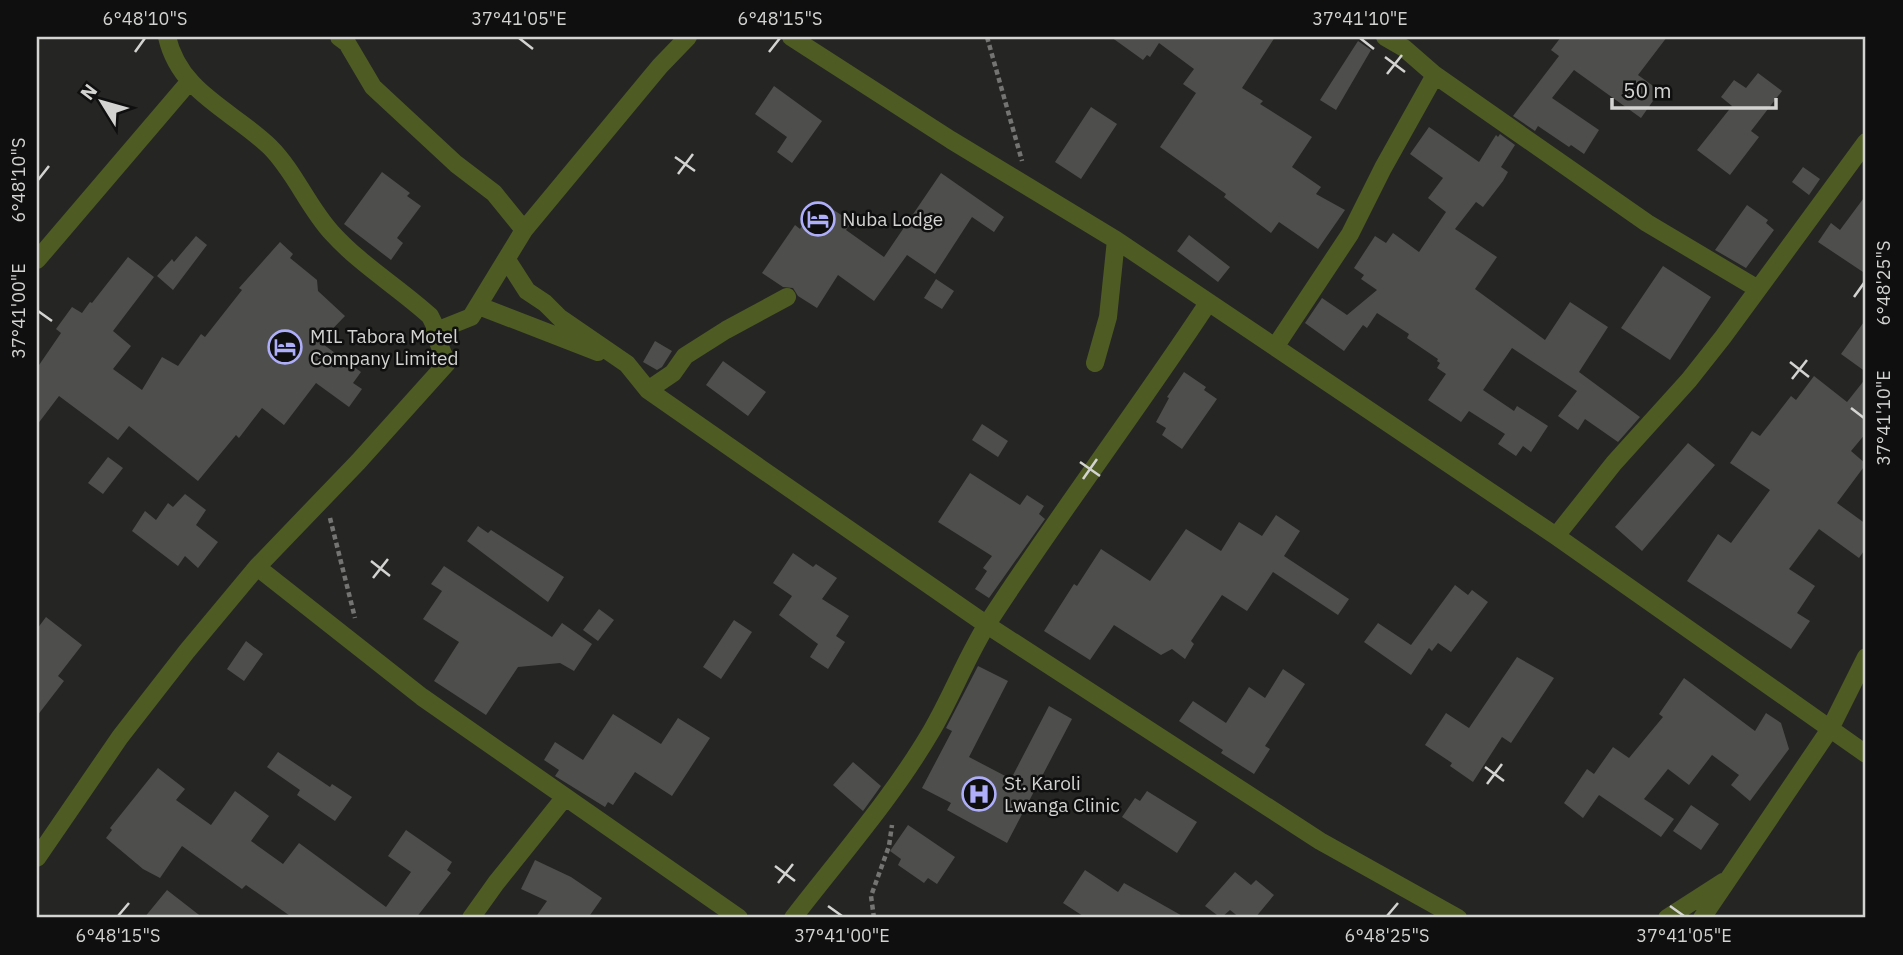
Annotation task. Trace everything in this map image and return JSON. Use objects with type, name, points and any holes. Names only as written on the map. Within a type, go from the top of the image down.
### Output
[{"type":"street","points":[[37,858],[120,737],[187,651],[257,567],[447,363],[430,316],[360,260],[331,232],[291,173],[270,148],[188,82],[167,37]]},
{"type":"street","points":[[338,37],[347,43],[373,87],[456,164],[494,193],[524,230]]},
{"type":"street","points":[[436,331],[471,317],[524,230],[660,66],[688,37]]},
{"type":"street","points":[[792,37],[1030,189],[1116,240],[1556,536],[1830,729],[1863,748]]},
{"type":"street","points":[[1385,37],[1408,42],[1435,75],[1647,223],[1758,289]]},
{"type":"street","points":[[1275,347],[1350,234],[1383,167],[1435,75]]},
{"type":"street","points":[[37,260],[188,82]]},
{"type":"street","points":[[1556,536],[1614,463],[1689,380],[1866,142]]},
{"type":"street","points":[[1096,363],[1108,317],[1116,240]]},
{"type":"street","points":[[507,260],[527,291],[545,303],[560,318],[627,364],[648,390],[987,625],[1320,841],[1458,918]]},
{"type":"street","points":[[648,390],[673,373],[685,356],[787,297]]},
{"type":"street","points":[[793,918],[896,784],[931,731],[987,625],[1208,303]]},
{"type":"street","points":[[479,306],[627,364]]},
{"type":"street","points":[[257,567],[422,697],[739,918]]},
{"type":"street","points":[[1702,918],[1830,729],[1866,657]]},
{"type":"street","points":[[471,918],[495,883],[565,797]]},
{"type":"street","points":[[1667,918],[1731,877]]},
{"type":"path","points":[[987,37],[1030,189]]},
{"type":"path","points":[[325,497],[362,650]]},
{"type":"path","points":[[874,918],[871,896],[889,846],[892,821]]},
{"type":"building","points":[[1111,37],[1275,37],[1242,88],[1263,101],[1260,104],[1312,137],[1292,167],[1321,187],[1316,194],[1345,210],[1318,249],[1279,222],[1271,233],[1224,197],[1226,194],[1160,147],[1196,93],[1183,84],[1194,69],[1159,43],[1150,57],[1147,55],[1143,60]]},
{"type":"building","points":[[1561,37],[1667,37],[1638,75],[1660,91],[1641,118],[1574,70],[1552,98],[1599,130],[1584,154],[1538,126],[1535,131],[1513,116],[1559,56],[1551,50]]},
{"type":"building","points":[[1358,41],[1371,50],[1336,110],[1320,100]]},
{"type":"building","points":[[1758,73],[1782,91],[1751,131],[1759,137],[1730,175],[1697,150],[1732,106],[1721,97],[1734,80],[1746,88]]},
{"type":"building","points":[[774,86],[822,121],[792,163],[777,152],[787,137],[755,114]]},
{"type":"building","points":[[1091,107],[1117,124],[1081,179],[1055,162]]},
{"type":"building","points":[[1429,127],[1479,162],[1496,135],[1498,137],[1500,134],[1515,145],[1501,167],[1508,172],[1503,181],[1483,207],[1476,202],[1455,229],[1497,257],[1475,289],[1545,340],[1570,302],[1608,327],[1579,372],[1640,417],[1618,442],[1585,419],[1578,430],[1558,416],[1577,391],[1512,348],[1483,390],[1514,411],[1517,406],[1548,426],[1531,452],[1523,446],[1516,456],[1498,444],[1505,434],[1469,411],[1461,422],[1428,400],[1446,374],[1437,368],[1440,363],[1438,359],[1407,338],[1409,334],[1377,313],[1367,328],[1363,325],[1344,351],[1305,323],[1322,298],[1347,315],[1377,290],[1361,279],[1364,275],[1354,268],[1375,236],[1386,243],[1393,233],[1419,252],[1446,212],[1428,198],[1443,178],[1410,154]]},
{"type":"building","points":[[1803,167],[1820,179],[1809,195],[1792,182]]},
{"type":"building","points":[[382,172],[410,193],[407,196],[421,206],[397,238],[403,243],[391,260],[344,224]]},
{"type":"building","points":[[941,173],[1004,217],[994,232],[972,217],[935,274],[907,255],[874,301],[838,275],[817,308],[798,296],[793,288],[783,287],[762,273],[795,225],[800,229],[811,213],[821,219],[829,207],[852,222],[846,230],[884,257]]},
{"type":"building","points":[[1866,195],[1866,274],[1818,242],[1831,223],[1840,230]]},
{"type":"building","points":[[1747,205],[1768,220],[1766,223],[1774,230],[1746,268],[1715,250]]},
{"type":"building","points":[[1189,235],[1230,267],[1218,282],[1177,251]]},
{"type":"building","points":[[196,236],[207,245],[173,290],[157,276],[172,259],[174,262]]},
{"type":"building","points":[[280,242],[293,254],[290,258],[317,280],[318,291],[345,316],[320,342],[361,372],[353,383],[362,389],[349,407],[316,383],[284,425],[262,408],[239,438],[236,435],[198,481],[129,426],[118,440],[59,396],[37,425],[37,368],[61,333],[56,329],[72,307],[82,313],[90,302],[92,303],[128,257],[154,277],[113,331],[131,346],[113,369],[142,390],[162,357],[178,366],[201,334],[205,337],[242,290],[239,288]]},
{"type":"building","points":[[1663,266],[1711,297],[1670,360],[1621,328]]},
{"type":"building","points":[[936,279],[954,291],[942,309],[924,298]]},
{"type":"building","points":[[1866,319],[1866,372],[1841,354]]},
{"type":"building","points":[[655,341],[672,351],[657,370],[643,362]]},
{"type":"building","points":[[723,361],[766,392],[748,416],[706,385]]},
{"type":"building","points":[[1184,372],[1206,387],[1204,390],[1217,399],[1182,449],[1162,435],[1166,428],[1156,422],[1169,398],[1167,397]]},
{"type":"building","points":[[1814,376],[1847,402],[1866,378],[1866,433],[1851,451],[1866,464],[1837,503],[1866,524],[1866,548],[1859,558],[1819,529],[1789,569],[1815,586],[1797,613],[1810,621],[1791,649],[1687,581],[1718,534],[1731,543],[1770,490],[1730,463],[1752,431],[1760,436],[1791,396],[1796,400]]},
{"type":"building","points":[[982,424],[1008,441],[998,457],[972,440]]},
{"type":"building","points":[[1688,443],[1715,465],[1642,551],[1615,527]]},
{"type":"building","points":[[108,457],[123,468],[103,494],[88,483]]},
{"type":"building","points":[[970,473],[1020,505],[1027,495],[1044,506],[1039,514],[1045,519],[989,598],[975,589],[987,571],[983,568],[992,556],[938,522]]},
{"type":"building","points":[[185,494],[206,510],[196,525],[218,542],[198,568],[185,556],[178,566],[132,531],[145,511],[156,520],[168,503],[173,507]]},
{"type":"building","points":[[1276,515],[1300,531],[1284,556],[1349,599],[1338,615],[1273,572],[1247,611],[1222,595],[1191,641],[1194,644],[1185,659],[1172,649],[1161,655],[1114,625],[1090,660],[1044,631],[1074,584],[1077,586],[1101,549],[1150,581],[1186,529],[1221,551],[1239,522],[1262,536]]},
{"type":"building","points":[[478,526],[488,533],[491,530],[564,577],[548,602],[467,541]]},
{"type":"building","points":[[793,553],[813,567],[816,564],[837,578],[822,599],[849,616],[836,636],[845,642],[828,669],[810,657],[818,644],[779,615],[792,596],[773,583]]},
{"type":"building","points":[[444,566],[552,637],[562,623],[592,644],[574,671],[560,663],[518,667],[486,715],[434,681],[459,642],[423,619],[442,591],[431,584]]},
{"type":"building","points":[[1455,585],[1468,595],[1472,590],[1488,602],[1451,652],[1438,643],[1432,651],[1429,648],[1411,675],[1364,642],[1378,623],[1411,645]]},
{"type":"building","points":[[599,609],[614,620],[598,641],[583,630]]},
{"type":"building","points":[[46,617],[82,645],[58,676],[64,681],[37,716],[37,629]]},
{"type":"building","points":[[734,620],[752,632],[721,679],[703,667]]},
{"type":"building","points":[[246,641],[263,654],[244,681],[227,669]]},
{"type":"building","points":[[1517,657],[1554,678],[1511,743],[1502,737],[1473,782],[1450,766],[1452,763],[1425,745],[1446,713],[1469,728]]},
{"type":"building","points":[[978,666],[1008,681],[969,757],[1011,779],[1049,706],[1072,719],[1007,843],[947,810],[951,803],[922,788],[952,731],[946,728]]},
{"type":"building","points":[[1283,669],[1305,684],[1265,746],[1270,749],[1254,774],[1179,721],[1193,701],[1226,723],[1249,687],[1265,698]]},
{"type":"building","points":[[1684,678],[1755,731],[1766,713],[1781,723],[1789,749],[1750,801],[1731,785],[1739,775],[1712,755],[1689,785],[1668,769],[1644,799],[1674,819],[1661,837],[1599,795],[1583,818],[1564,803],[1587,769],[1594,774],[1613,747],[1629,758],[1663,717],[1659,714]]},
{"type":"building","points":[[613,714],[661,744],[678,718],[710,738],[672,796],[635,772],[613,805],[608,802],[605,807],[555,776],[559,770],[544,760],[555,742],[583,760]]},
{"type":"building","points":[[278,752],[330,787],[332,784],[352,797],[335,821],[297,795],[300,790],[267,767]]},
{"type":"building","points":[[853,762],[881,786],[863,811],[833,785]]},
{"type":"building","points":[[158,768],[185,789],[176,800],[211,825],[235,791],[269,816],[251,841],[283,864],[299,843],[386,907],[411,872],[388,856],[406,830],[452,862],[447,870],[451,873],[416,918],[293,918],[246,885],[242,889],[182,846],[160,878],[143,869],[106,838],[112,830],[110,828]]},
{"type":"building","points":[[1147,791],[1197,822],[1177,853],[1122,817],[1135,798],[1140,801]]},
{"type":"building","points":[[1691,805],[1719,824],[1701,850],[1673,831]]},
{"type":"building","points":[[908,825],[955,857],[937,884],[928,878],[924,883],[898,865],[901,859],[890,851]]},
{"type":"building","points":[[535,860],[571,877],[602,898],[588,918],[535,918],[547,901],[521,889]]},
{"type":"building","points":[[1085,870],[1118,892],[1124,883],[1186,918],[1086,918],[1063,903]]},
{"type":"building","points":[[1235,872],[1251,885],[1256,880],[1274,895],[1255,918],[1240,918],[1230,910],[1221,918],[1205,906]]},
{"type":"building","points":[[167,890],[203,918],[144,918]]},
{"type":"place","name":"Nuba Lodge","points":[[818,219]]},
{"type":"place","name":"MIL Tabora Motel Company Limited","points":[[285,347]]},
{"type":"place","name":"St. Karoli Lwanga Clinic","points":[[979,794]]}]
